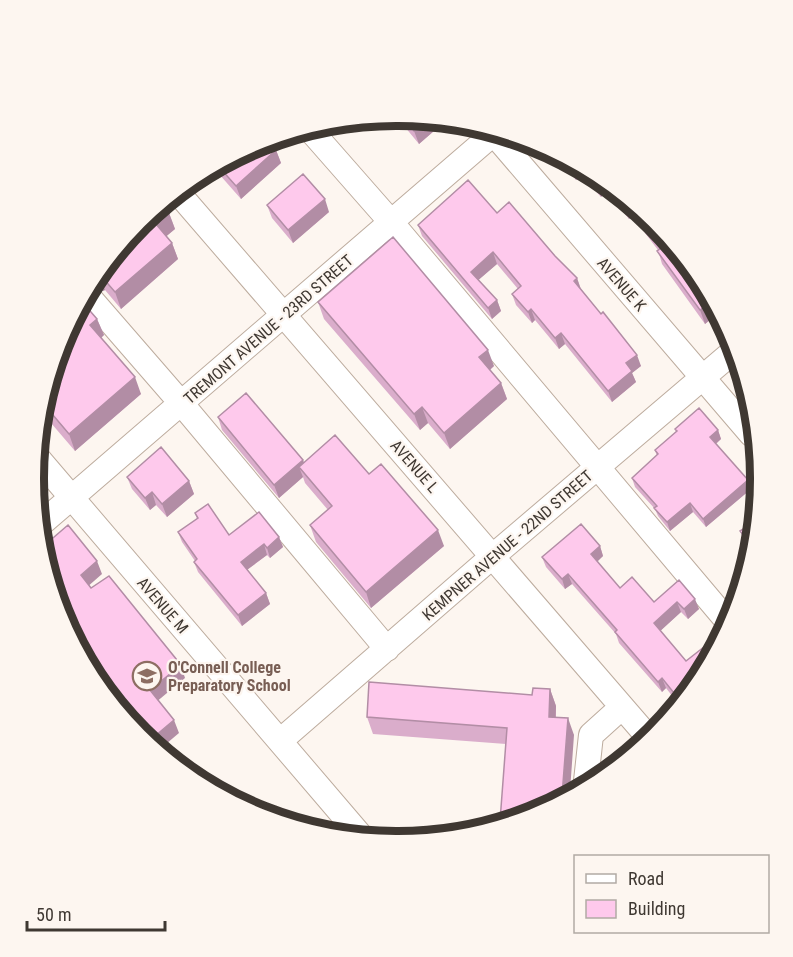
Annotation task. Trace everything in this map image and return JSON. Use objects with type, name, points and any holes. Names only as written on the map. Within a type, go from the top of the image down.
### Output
[{"type":"street","points":[[315,135],[391,222],[722,615]]},
{"type":"street","name":"TREMONT AVENUE - 23RD STREET","points":[[46,519],[488,138]]},
{"type":"street","name":"AVENUE K","points":[[499,141],[745,427]]},
{"type":"street","name":"AVENUE L","points":[[182,198],[643,731]]},
{"type":"street","points":[[92,300],[387,649]]},
{"type":"street","name":"KEMPNER AVENUE - 22ND STREET","points":[[280,741],[728,356]]},
{"type":"street","name":"AVENUE M","points":[[44,465],[355,829]]},
{"type":"street","points":[[587,776],[591,735],[622,707]]},
{"type":"building","points":[[410,126],[420,126],[414,131]]},
{"type":"building","points":[[274,147],[276,150],[236,186],[223,171]]},
{"type":"building","points":[[303,174],[325,199],[288,230],[267,205]]},
{"type":"building","points":[[468,180],[497,213],[509,202],[577,278],[574,281],[601,314],[603,312],[637,355],[626,363],[632,371],[608,391],[561,333],[555,338],[531,309],[528,312],[512,294],[521,286],[493,252],[471,272],[497,300],[488,308],[418,225]]},
{"type":"building","points":[[167,211],[169,213],[156,224],[172,243],[115,292],[105,280],[131,246]]},
{"type":"building","points":[[651,234],[690,282],[705,307],[700,310],[657,251],[661,248]]},
{"type":"building","points":[[393,237],[488,350],[479,357],[501,383],[444,433],[422,407],[414,414],[318,302]]},
{"type":"building","points":[[88,308],[97,319],[90,325],[135,377],[69,434],[50,410],[70,343]]},
{"type":"building","points":[[246,393],[303,460],[274,485],[218,417]]},
{"type":"building","points":[[699,408],[718,430],[710,437],[748,480],[703,519],[690,503],[667,522],[654,508],[657,506],[632,478],[658,454],[655,450],[677,431],[675,429]]},
{"type":"building","points":[[335,435],[369,474],[381,464],[438,530],[366,592],[310,525],[332,506],[299,467]]},
{"type":"building","points":[[161,447],[189,481],[162,504],[152,492],[145,498],[127,477]]},
{"type":"building","points":[[208,504],[229,535],[259,512],[279,537],[267,548],[264,544],[241,562],[266,593],[238,615],[194,562],[197,559],[178,532],[198,518],[195,513]]},
{"type":"building","points":[[581,524],[600,546],[591,554],[620,588],[632,577],[654,602],[679,580],[695,599],[684,609],[677,602],[654,623],[686,661],[708,644],[675,695],[662,678],[658,682],[568,574],[562,579],[542,557]]},
{"type":"building","points":[[68,525],[97,561],[81,575],[91,588],[109,576],[181,665],[150,690],[174,720],[155,736],[116,693],[80,635],[62,592],[49,541]]},
{"type":"building","points":[[746,527],[744,537],[740,531]]},
{"type":"building","points":[[369,682],[532,695],[533,688],[550,689],[549,717],[568,718],[562,790],[532,805],[500,816],[507,728],[367,717]]},
{"type":"place","name":"O'Connell College Preparatory School","points":[[147,676]]}]
